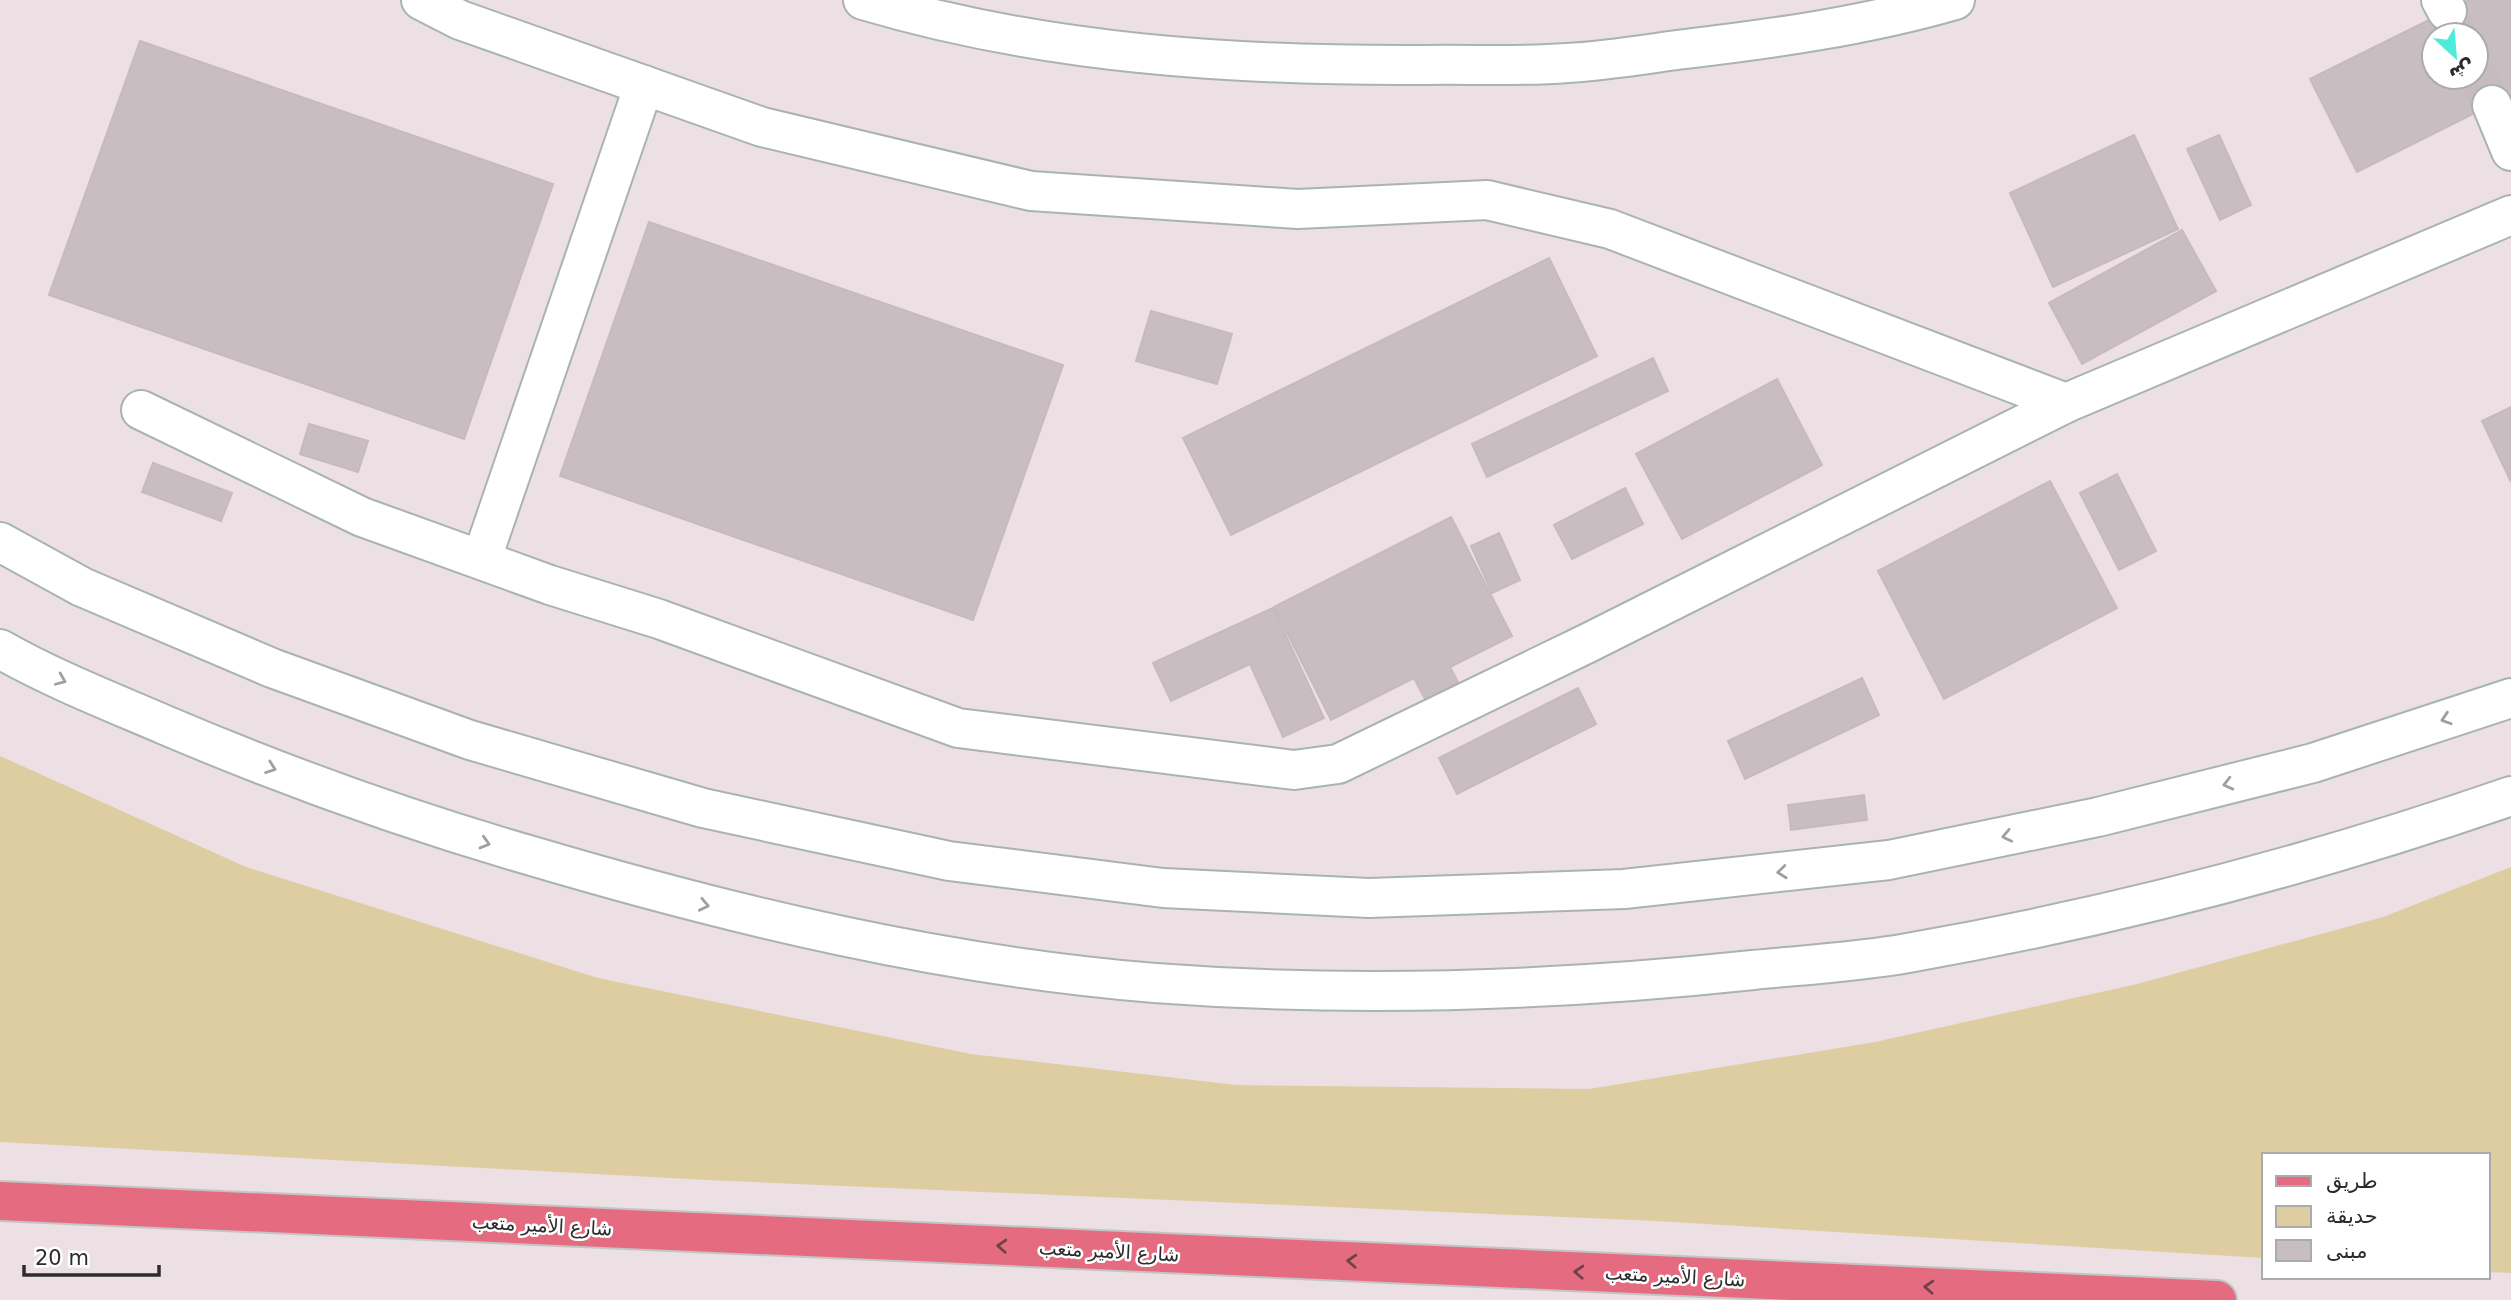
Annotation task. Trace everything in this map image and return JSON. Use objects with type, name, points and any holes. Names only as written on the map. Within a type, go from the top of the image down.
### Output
[{"type":"main road","name":"شارع الأمير متعب","points":[[0,1201],[2217,1300]]},
{"type":"street","points":[[421,0],[460,20],[762,127],[1031,191],[1298,209],[1487,200],[1610,229],[2066,403]]},
{"type":"street","points":[[863,0],[909,14],[1093,48],[1234,63],[1376,65],[1567,64],[1760,40],[1912,12],[1955,0]]},
{"type":"street","points":[[482,558],[644,85]]},
{"type":"street","points":[[2492,105],[2511,151]]},
{"type":"street","points":[[141,410],[362,517],[958,728],[1294,770],[1338,764],[1588,643],[2066,403],[2511,215]]},
{"type":"street","points":[[0,542],[82,587],[272,668],[470,740],[703,808],[922,855],[1163,888],[1369,898],[1597,890],[1889,860],[2098,817],[2313,763],[2511,698]]},
{"type":"street","points":[[0,649],[40,671],[237,755],[440,830],[680,900],[933,954],[1154,982],[1368,991],[1630,983],[1903,954],[2119,909],[2340,853],[2511,796]]},
{"type":"green space","points":[[0,756],[246,867],[598,978],[971,1054],[1236,1085],[1589,1089],[1875,1042],[2137,984],[2383,917],[2511,867],[2511,1273],[2490,1272],[2490,1153],[2262,1153],[2262,1258],[1656,1221],[707,1180],[0,1142]]},
{"type":"building","points":[[2469,0],[2511,0],[2511,95],[2357,172],[2310,79],[2420,24],[2420,91],[2490,91],[2490,21],[2427,21]]},
{"type":"building","points":[[140,41],[553,184],[464,439],[49,295]]},
{"type":"building","points":[[2134,135],[2178,229],[2053,287],[2010,193]]},
{"type":"building","points":[[2219,135],[2251,205],[2220,220],[2187,149]]},
{"type":"building","points":[[649,222],[1063,365],[973,620],[560,476]]},
{"type":"building","points":[[2182,230],[2216,291],[2082,364],[2049,303]]},
{"type":"building","points":[[1549,258],[1597,356],[1231,535],[1183,438]]},
{"type":"building","points":[[1151,311],[1232,334],[1217,384],[1136,361]]},
{"type":"building","points":[[1653,358],[1668,391],[1487,477],[1472,444]]},
{"type":"building","points":[[1777,379],[1822,465],[1682,539],[1636,454]]},
{"type":"building","points":[[2511,407],[2511,482],[2482,421]]},
{"type":"building","points":[[309,424],[368,441],[358,472],[300,454]]},
{"type":"building","points":[[153,463],[232,493],[221,521],[142,492]]},
{"type":"building","points":[[2117,474],[2156,551],[2119,570],[2080,493]]},
{"type":"building","points":[[2050,481],[2117,608],[1944,699],[1878,571]]},
{"type":"building","points":[[1625,488],[1643,524],[1572,559],[1554,525]]},
{"type":"building","points":[[1451,517],[1512,636],[1450,667],[1458,682],[1425,699],[1414,678],[1331,720],[1274,607]]},
{"type":"building","points":[[1499,533],[1520,580],[1492,593],[1471,546]]},
{"type":"building","points":[[1273,608],[1324,718],[1283,737],[1250,664],[1171,701],[1153,663]]},
{"type":"building","points":[[1862,678],[1879,715],[1745,779],[1728,741]]},
{"type":"building","points":[[1578,688],[1596,724],[1457,794],[1439,758]]},
{"type":"building","points":[[1864,795],[1867,820],[1791,830],[1788,805]]},
{"type":"tunnel","points":[[2447,11],[2452,21]]},
{"type":"tunnel","points":[[2485,91],[2492,105]]}]
